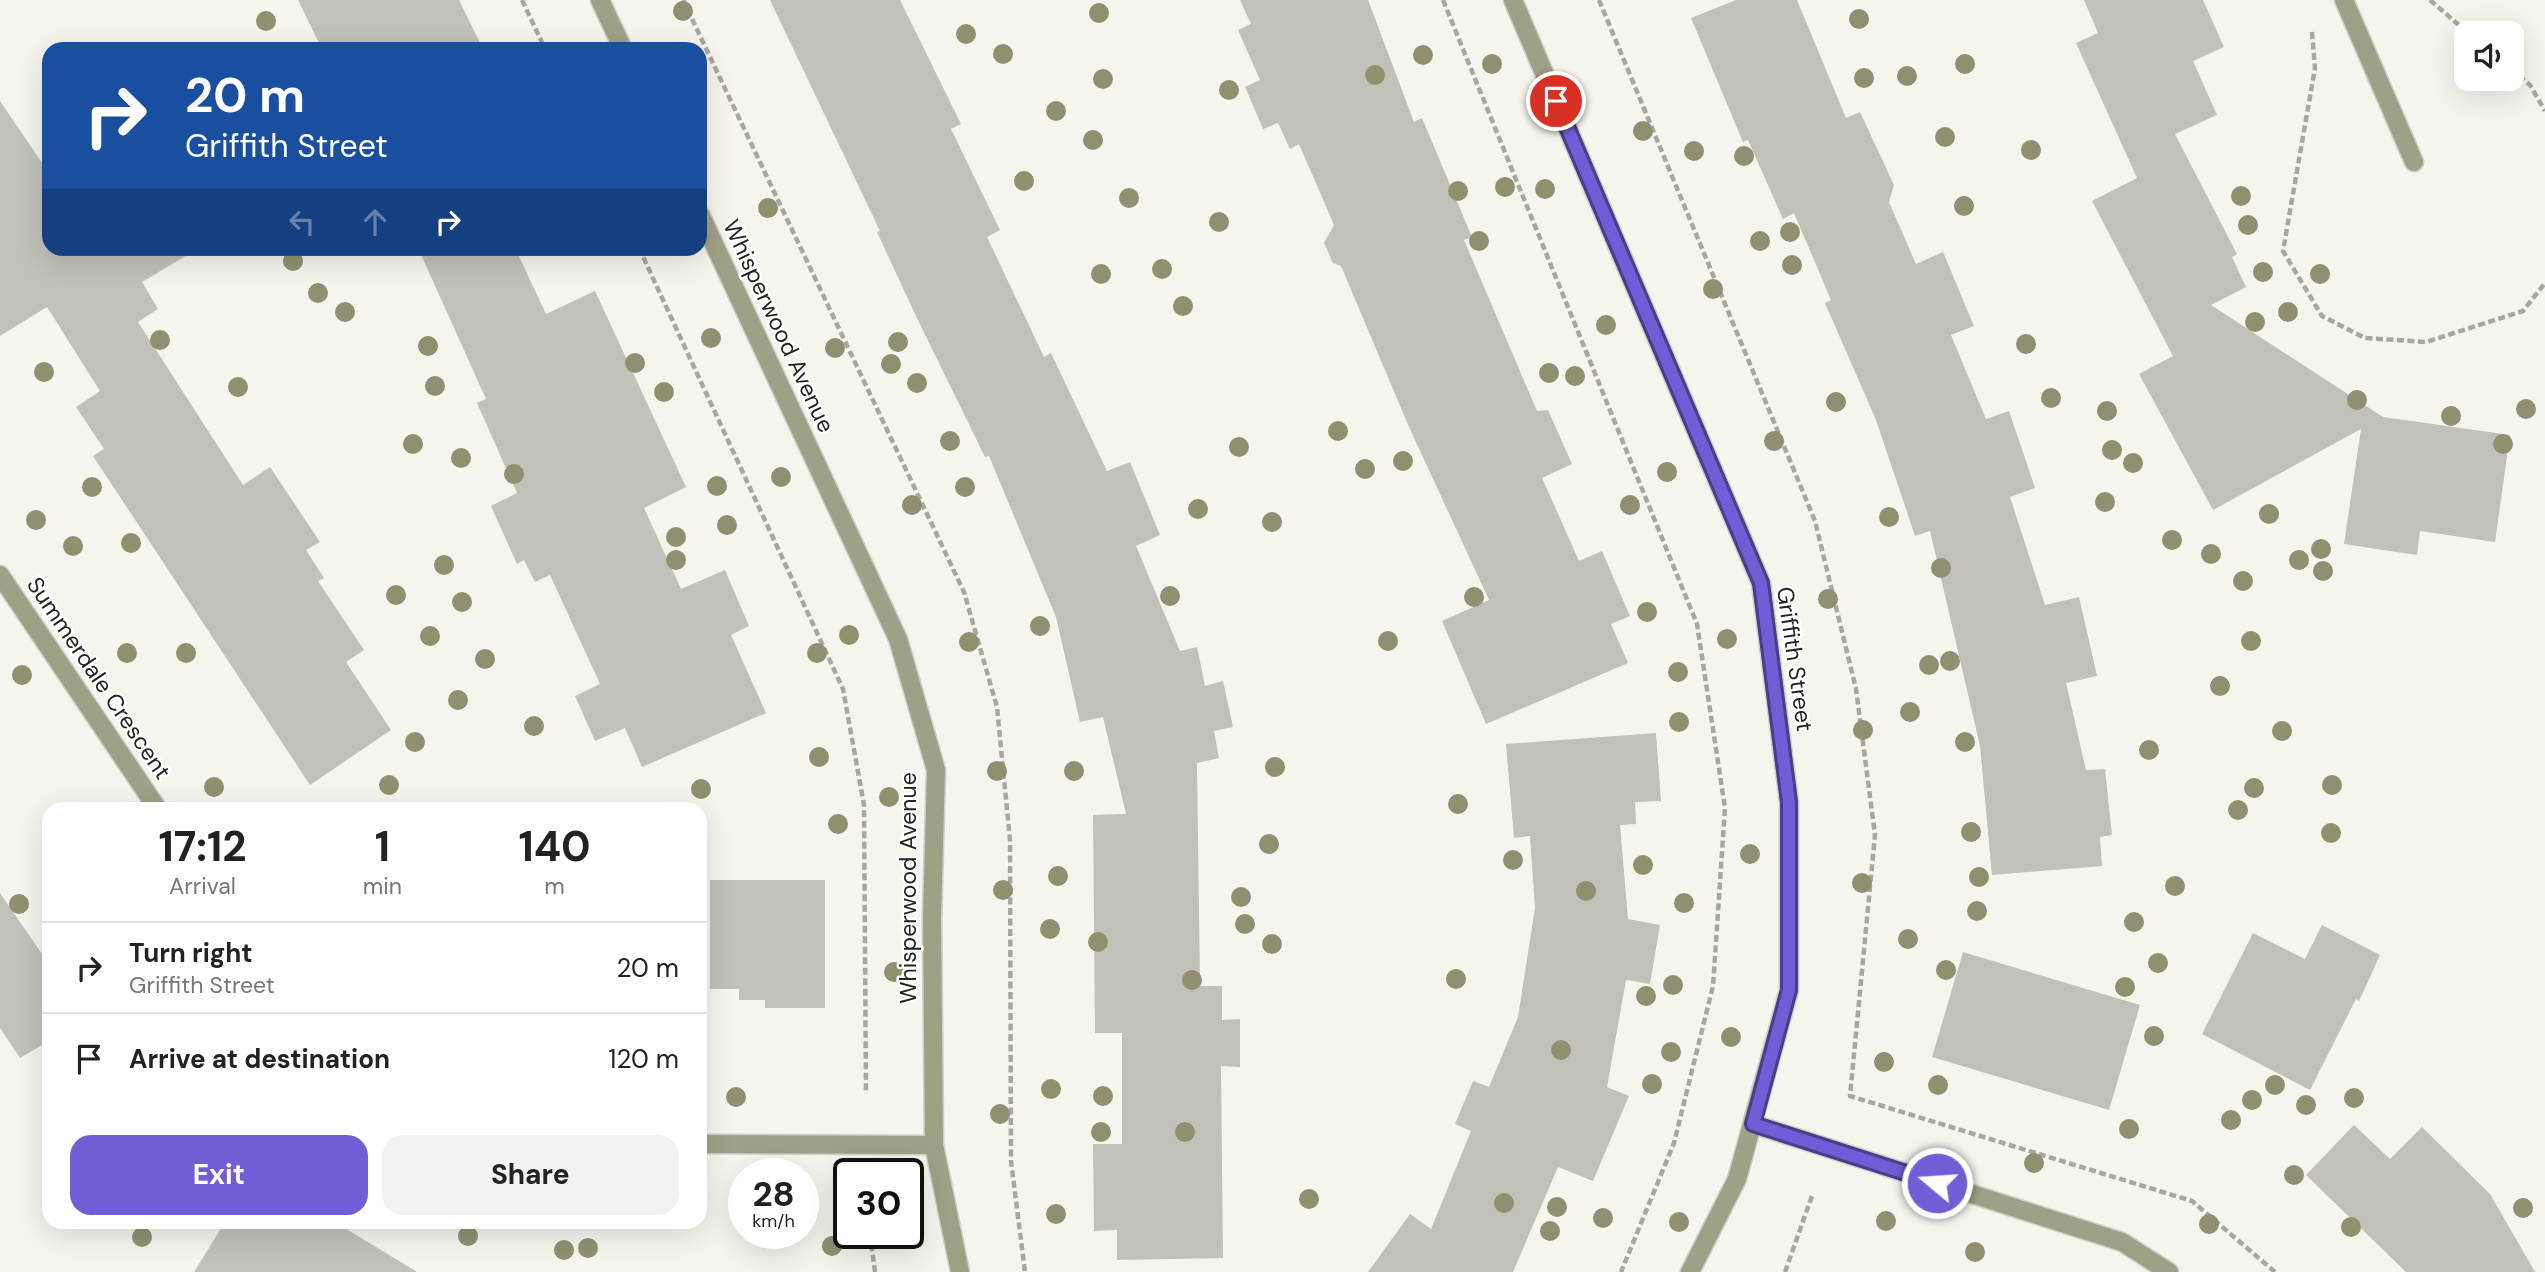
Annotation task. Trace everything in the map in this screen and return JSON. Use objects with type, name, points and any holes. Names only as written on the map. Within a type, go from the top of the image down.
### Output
[{"type":"street","points":[[600,0],[620,42]]},
{"type":"street","name":"Griffith Street","points":[[1513,0],[1761,583],[1789,802],[1789,990],[1737,1179],[1690,1272]]},
{"type":"street","points":[[2344,0],[2414,162]]},
{"type":"street","name":"Whisperwood Avenue","points":[[707,229],[898,639],[936,770],[932,918],[934,1146],[960,1272]]},
{"type":"street","name":"Summerdale Crescent","points":[[0,575],[153,802]]},
{"type":"street","points":[[1753,1124],[2122,1242],[2169,1272]]},
{"type":"street","points":[[707,1144],[934,1146]]},
{"type":"path","points":[[522,0],[542,42]]},
{"type":"path","points":[[1443,0],[1697,624],[1724,808],[1713,986],[1674,1143],[1621,1272]]},
{"type":"path","points":[[1599,0],[1815,521],[1856,689],[1875,835],[1850,1096],[2192,1201],[2275,1272]]},
{"type":"path","points":[[2430,0],[2454,21]]},
{"type":"path","points":[[2312,27],[2315,68],[2283,251],[2322,316],[2365,338],[2426,342],[2523,311],[2545,283]]},
{"type":"path","points":[[2524,80],[2530,85],[2545,111]]},
{"type":"path","points":[[643,256],[844,689],[864,805],[866,1094]]},
{"type":"path","points":[[1785,1272],[1813,1193]]},
{"type":"path","points":[[872,1249],[876,1272]]},
{"type":"building","points":[[298,0],[459,0],[480,42],[319,42]]},
{"type":"building","points":[[770,0],[900,0],[961,124],[951,129],[1000,230],[987,237],[1044,357],[1051,353],[1107,471],[1130,462],[1160,535],[1136,546],[1180,651],[1197,647],[1205,686],[1223,681],[1233,727],[1214,731],[1219,758],[1197,763],[1200,986],[1222,986],[1222,1020],[1240,1019],[1240,1067],[1221,1066],[1223,1258],[1117,1260],[1117,1230],[1094,1231],[1093,1144],[1122,1144],[1122,1033],[1095,1033],[1093,815],[1126,814],[1103,717],[1080,722],[1056,617],[989,456],[985,457],[915,314],[877,232],[880,231]]},
{"type":"building","points":[[1240,0],[1368,0],[1414,122],[1422,118],[1472,237],[1464,240],[1537,411],[1548,410],[1572,464],[1542,478],[1579,561],[1602,551],[1630,616],[1611,624],[1628,663],[1486,724],[1442,621],[1489,600],[1409,427],[1341,266],[1333,263],[1324,243],[1334,225],[1299,144],[1290,149],[1278,123],[1263,129],[1245,87],[1260,80],[1238,30],[1251,24]]},
{"type":"building","points":[[1736,0],[1797,0],[1846,118],[1860,112],[1894,185],[1889,202],[1916,264],[1943,252],[1974,326],[1951,335],[1986,419],[2009,411],[2035,488],[2010,497],[2045,605],[2079,597],[2097,676],[2066,683],[2086,770],[2105,769],[2112,835],[2100,837],[2102,866],[1992,875],[1980,746],[1930,531],[1915,536],[1876,420],[1825,303],[1831,300],[1794,213],[1783,219],[1748,140],[1743,142],[1691,18]]},
{"type":"building","points":[[2084,0],[2203,0],[2224,47],[2193,61],[2217,115],[2175,134],[2237,254],[2232,257],[2246,287],[2211,305],[2383,417],[2510,435],[2495,542],[2420,531],[2417,555],[2344,544],[2361,429],[2213,510],[2139,374],[2173,356],[2092,201],[2137,178],[2076,43],[2098,33]]},
{"type":"building","points":[[0,101],[42,163],[42,256],[186,256],[142,282],[158,309],[138,322],[243,485],[270,467],[320,542],[306,550],[324,578],[318,581],[364,650],[346,662],[391,730],[310,785],[93,456],[104,449],[76,407],[100,391],[47,307],[0,336]]},
{"type":"building","points":[[422,256],[519,256],[546,314],[595,291],[686,487],[644,508],[681,589],[725,570],[749,626],[731,635],[766,713],[642,767],[625,728],[595,741],[575,696],[600,684],[550,575],[535,582],[524,560],[517,564],[491,506],[517,493],[477,403],[486,399]]},
{"type":"building","points":[[1656,733],[1661,801],[1635,802],[1636,824],[1620,825],[1628,919],[1660,925],[1650,984],[1626,980],[1607,1087],[1629,1096],[1593,1181],[1558,1167],[1513,1272],[1368,1272],[1410,1214],[1431,1229],[1471,1131],[1455,1124],[1473,1081],[1489,1087],[1518,1017],[1535,908],[1530,836],[1514,838],[1506,744]]},
{"type":"building","points":[[710,880],[825,880],[825,1008],[765,1008],[765,1000],[739,1000],[739,989],[710,989]]},
{"type":"building","points":[[0,893],[42,954],[42,1045],[20,1058],[0,1028]]},
{"type":"building","points":[[2322,925],[2380,955],[2359,1001],[2356,999],[2310,1090],[2202,1034],[2253,933],[2305,959]]},
{"type":"building","points":[[1963,952],[2140,1005],[2109,1110],[1932,1057]]},
{"type":"building","points":[[2354,1125],[2390,1159],[2422,1127],[2490,1194],[2535,1272],[2406,1272],[2306,1175]]},
{"type":"building","points":[[221,1229],[346,1229],[417,1272],[194,1272]]},
{"type":"route","points":[[1556,101],[1761,583],[1789,802],[1789,990],[1753,1124],[1937,1183]]}]
